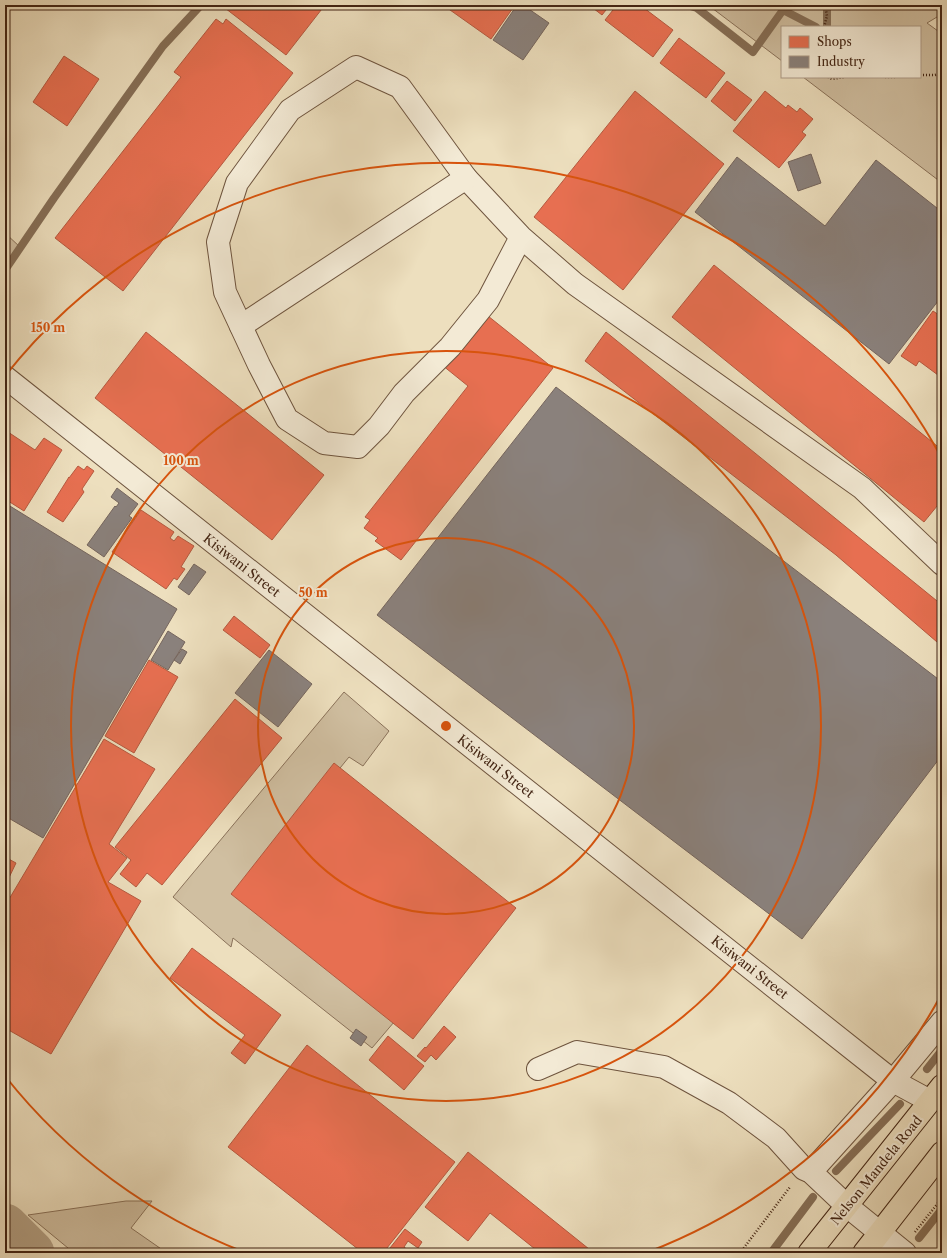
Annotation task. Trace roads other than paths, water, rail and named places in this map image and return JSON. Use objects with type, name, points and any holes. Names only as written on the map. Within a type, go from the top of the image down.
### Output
[{"type":"main road","name":"Nelson Mandela Road","points":[[809,1253],[936,1094]]},
{"type":"main road","points":[[864,1253],[942,1153]]},
{"type":"street","points":[[521,237],[488,300],[450,347],[404,393],[379,426],[358,447],[324,443],[287,419],[259,365],[225,292],[218,242],[237,183],[290,110],[356,67],[400,87],[466,178],[521,237],[575,284],[862,488],[942,564]]},
{"type":"street","points":[[241,326],[466,178]]},
{"type":"street","name":"Kisiwani Street","points":[[5,377],[893,1081],[936,1094]]},
{"type":"street","points":[[812,1172],[893,1081],[942,1022]]},
{"type":"street","points":[[538,1070],[577,1052],[664,1066],[735,1108],[776,1138],[804,1169],[812,1172],[847,1206],[903,1252]]},
{"type":"waterway","points":[[5,270],[54,198],[163,46],[201,5]]},
{"type":"waterway","points":[[687,5],[697,8],[753,52],[783,10],[814,26]]},
{"type":"waterway","points":[[827,5],[827,26]]},
{"type":"waterway","points":[[927,1069],[942,1050]]},
{"type":"waterway","points":[[836,1171],[900,1104]]},
{"type":"waterway","points":[[771,1253],[813,1197]]},
{"type":"waterway","points":[[919,1238],[942,1209]]},
{"type":"waterway","points":[[5,1226],[32,1253]]}]
